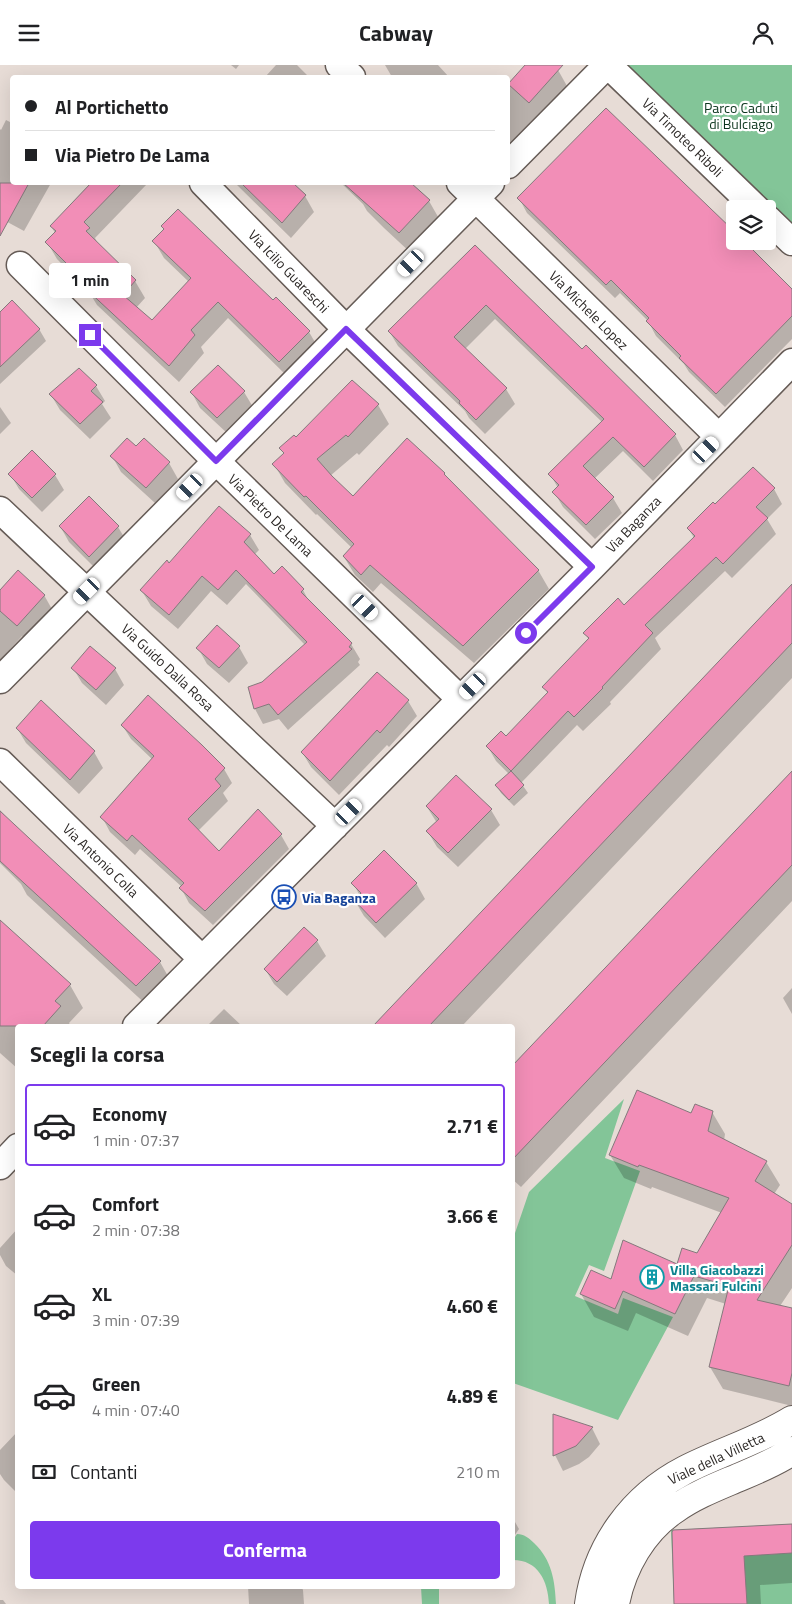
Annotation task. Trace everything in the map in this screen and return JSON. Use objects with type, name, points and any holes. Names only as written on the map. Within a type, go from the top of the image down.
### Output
[{"type":"street","points":[[339,65],[350,75]]},
{"type":"street","points":[[510,163],[607,65]]},
{"type":"street","name":"Via Timoteo Riboli","points":[[607,65],[748,200]]},
{"type":"street","name":"Via Icilio Guareschi","points":[[204,185],[346,329],[592,567]]},
{"type":"street","points":[[0,680],[346,329],[475,188]]},
{"type":"street","name":"Via Michele Lopez","points":[[475,188],[719,437]]},
{"type":"street","points":[[776,227],[792,242]]},
{"type":"street","name":"Via Pietro De Lama","points":[[20,265],[216,461],[460,699]]},
{"type":"street","name":"Via Baganza","points":[[138,1024],[592,567],[792,362]]},
{"type":"street","name":"Via Guido Dalla Rosa","points":[[0,510],[335,826]]},
{"type":"street","name":"Via Antonio Colla","points":[[0,761],[202,959]]},
{"type":"street","points":[[0,1166],[15,1150]]},
{"type":"street","name":"Viale della Villetta","points":[[589,1604],[596,1572],[608,1544],[626,1519],[659,1486],[684,1471],[761,1437],[792,1420]]},
{"type":"street","name":"Viale della Villetta","points":[[615,1604],[622,1576],[630,1560],[649,1533],[673,1509],[702,1493],[764,1467],[792,1451]]},
{"type":"green space","name":"Parco Caduti di Bulciago","points":[[618,65],[792,65],[792,226],[787,229],[776,218],[776,200],[757,200]]},
{"type":"green space","points":[[624,1099],[605,1158],[640,1171],[604,1271],[589,1265],[575,1296],[618,1314],[623,1298],[673,1317],[618,1420],[515,1384],[515,1233],[529,1192]]},
{"type":"green space","points":[[792,1524],[792,1604],[674,1604],[671,1530]]},
{"type":"green space","points":[[517,1534],[530,1539],[545,1556],[555,1587],[556,1604],[549,1604],[544,1580],[540,1573],[529,1564],[515,1560],[515,1537]]},
{"type":"green space","points":[[421,1589],[439,1589],[439,1604],[422,1604]]},
{"type":"building","points":[[525,65],[563,65],[529,103],[510,86],[510,82]]},
{"type":"building","points":[[606,108],[726,223],[726,250],[753,250],[792,289],[792,316],[716,394],[679,358],[681,356],[646,321],[649,318],[611,280],[606,285],[517,198]]},
{"type":"building","points":[[0,183],[28,185],[0,236]]},
{"type":"building","points":[[89,185],[120,185],[84,222],[90,228],[86,231],[136,280],[123,295],[152,320],[191,278],[152,241],[164,229],[161,226],[178,209],[273,300],[276,297],[310,331],[279,362],[218,302],[191,330],[195,335],[169,366],[85,288],[88,285],[45,242],[56,231],[50,226]]},
{"type":"building","points":[[243,185],[295,185],[306,195],[282,223]]},
{"type":"building","points":[[345,185],[413,185],[430,200],[399,233]]},
{"type":"building","points":[[475,245],[582,349],[586,345],[676,434],[644,467],[613,437],[583,466],[614,497],[586,525],[552,492],[559,485],[548,474],[604,419],[486,305],[454,337],[507,388],[476,420],[459,403],[460,401],[388,331]]},
{"type":"building","points":[[12,300],[40,329],[0,367],[0,312]]},
{"type":"building","points":[[218,365],[245,391],[217,418],[190,392]]},
{"type":"building","points":[[79,368],[97,385],[91,391],[103,402],[80,424],[49,394]]},
{"type":"building","points":[[352,380],[379,404],[348,437],[346,435],[317,459],[332,476],[353,496],[407,438],[445,473],[539,570],[463,646],[370,565],[361,575],[343,556],[354,544],[272,464],[284,453],[279,448],[294,435],[296,437]]},
{"type":"building","points":[[127,438],[136,446],[144,438],[170,462],[146,488],[110,456]]},
{"type":"building","points":[[32,450],[56,474],[32,498],[8,474]]},
{"type":"building","points":[[753,467],[775,488],[756,507],[768,518],[723,564],[716,557],[645,625],[653,633],[603,688],[574,717],[568,711],[511,771],[486,746],[501,731],[506,736],[548,692],[542,687],[589,638],[583,633],[618,598],[624,605],[695,536],[687,528]]},
{"type":"building","points":[[89,496],[119,526],[89,557],[59,526]]},
{"type":"building","points":[[219,506],[251,534],[244,542],[274,574],[282,566],[304,589],[301,592],[352,643],[349,647],[352,649],[278,715],[269,704],[254,709],[248,687],[262,682],[307,642],[236,570],[218,590],[202,576],[169,615],[140,590],[167,560],[169,563]]},
{"type":"building","points":[[18,570],[45,595],[17,626],[0,611],[0,590]]},
{"type":"building","points":[[792,584],[792,643],[431,1024],[375,1024]]},
{"type":"building","points":[[217,625],[240,646],[219,668],[196,648]]},
{"type":"building","points":[[90,646],[116,668],[96,690],[71,668]]},
{"type":"building","points":[[377,672],[409,700],[380,733],[377,730],[330,781],[301,752]]},
{"type":"building","points":[[148,695],[225,768],[215,779],[221,786],[188,819],[219,851],[258,809],[282,834],[205,911],[179,888],[184,883],[132,835],[127,841],[100,817],[154,756],[121,725]]},
{"type":"building","points":[[41,700],[95,751],[70,780],[16,728]]},
{"type":"building","points":[[511,771],[524,785],[509,800],[495,785]]},
{"type":"building","points":[[792,771],[792,865],[515,1157],[515,1063]]},
{"type":"building","points":[[456,775],[492,809],[448,853],[426,831],[439,819],[426,806]]},
{"type":"building","points":[[0,811],[161,961],[136,986],[0,861]]},
{"type":"building","points":[[384,850],[417,883],[376,923],[354,900],[361,893],[351,883]]},
{"type":"building","points":[[0,920],[71,984],[55,1001],[61,1006],[45,1024],[0,1026]]},
{"type":"building","points":[[304,927],[318,940],[277,982],[264,969]]},
{"type":"building","points":[[637,1090],[691,1113],[695,1104],[713,1111],[708,1131],[767,1161],[755,1181],[792,1204],[792,1245],[757,1300],[792,1308],[792,1373],[789,1386],[709,1367],[729,1286],[694,1276],[675,1314],[623,1291],[615,1309],[580,1294],[591,1270],[611,1279],[623,1240],[677,1264],[682,1248],[697,1253],[729,1198],[639,1165],[638,1167],[609,1155]]},
{"type":"building","points":[[553,1414],[593,1427],[576,1446],[553,1456]]},
{"type":"building","points":[[792,1524],[792,1553],[744,1556],[747,1604],[674,1604],[673,1530]]},
{"type":"place","name":"Via Baganza","points":[[284,897]]},
{"type":"place","name":"Villa Giacobazzi Massari Fulcini","points":[[652,1277]]},
{"type":"route","points":[[90,335],[216,461],[346,329],[592,567],[526,633]]}]
